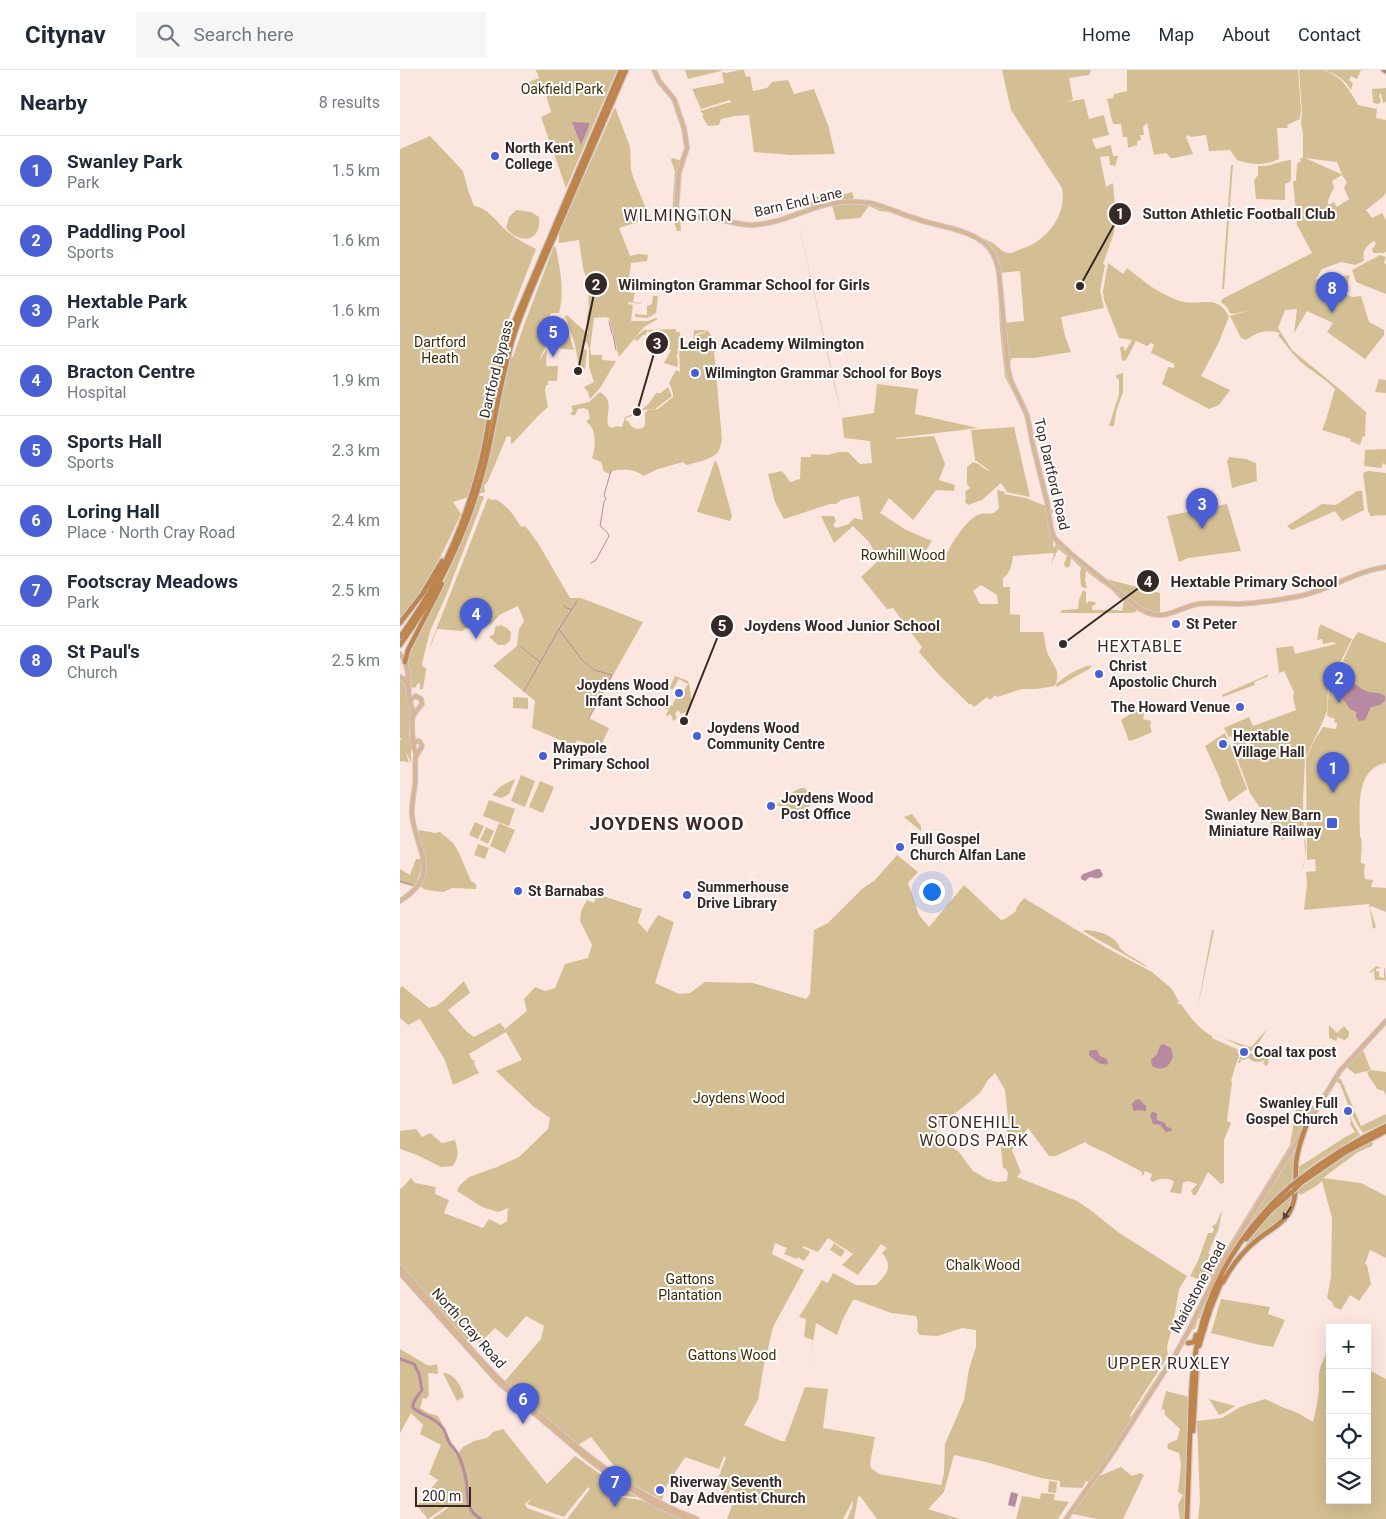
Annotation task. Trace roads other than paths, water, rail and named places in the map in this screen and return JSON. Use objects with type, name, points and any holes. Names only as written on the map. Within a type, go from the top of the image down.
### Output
[{"type":"highway","name":"Dartford Bypass","points":[[400,637],[438,576],[464,517],[480,467],[501,366],[515,320],[621,70]]},
{"type":"highway","name":"Dartford Bypass","points":[[400,645],[429,602],[458,545],[484,468],[502,379],[517,327],[626,70]]},
{"type":"highway","points":[[400,623],[414,607],[432,579],[464,517]]},
{"type":"highway","points":[[406,664],[408,650],[442,583],[458,545]]},
{"type":"highway","points":[[1213,1301],[1226,1277],[1249,1247],[1282,1221],[1289,1212],[1295,1194],[1297,1154],[1306,1126]]},
{"type":"highway","points":[[1371,1136],[1386,1126]]},
{"type":"highway","points":[[1188,1519],[1192,1412],[1199,1347],[1213,1301],[1229,1263],[1259,1223],[1320,1163],[1364,1139],[1386,1131]]},
{"type":"highway","points":[[1188,1343],[1192,1343],[1195,1340],[1202,1317],[1218,1282],[1258,1218],[1290,1186],[1364,1139]]},
{"type":"highway","points":[[1293,1148],[1297,1154]]},
{"type":"highway","points":[[1191,1406],[1193,1366],[1208,1305]]},
{"type":"highway","points":[[1190,1366],[1192,1412]]},
{"type":"main road","name":"Barn End Lane","points":[[654,70],[674,99],[684,128],[687,148],[679,172],[676,213],[680,217],[704,217],[737,224],[757,224],[832,203],[862,202],[967,233],[985,244],[995,258]]},
{"type":"main road","name":"Top Dartford Road","points":[[995,258],[999,272],[1008,369],[1011,381],[1028,415],[1053,534],[1056,541],[1071,554],[1140,609],[1152,614],[1166,616],[1198,604],[1246,604],[1289,598],[1316,592],[1358,574],[1386,566]]},
{"type":"main road","points":[[400,654],[406,664],[413,735],[416,747]]},
{"type":"main road","points":[[406,664],[400,676],[404,679],[408,688],[422,701],[422,705],[412,717]]},
{"type":"main road","points":[[411,705],[412,698],[416,696]]},
{"type":"main road","points":[[411,705],[415,709],[419,708]]},
{"type":"main road","points":[[413,735],[422,745],[416,747]]},
{"type":"main road","points":[[400,901],[410,895],[419,883],[425,863],[412,815],[415,742],[418,741]]},
{"type":"main road","name":"Maidstone Road","points":[[1066,1519],[1104,1466],[1175,1355],[1222,1263],[1340,1071],[1386,1021]]},
{"type":"main road","name":"North Cray Road","points":[[400,1266],[491,1371],[533,1409],[595,1461],[633,1488],[668,1507],[696,1519]]},
{"type":"main road","name":"North Cray Road","points":[[400,1273],[486,1370],[516,1398],[608,1475],[651,1502],[688,1519]]},
{"type":"waterway","points":[[609,321],[612,334]]},
{"type":"waterway","points":[[613,335],[616,350]]},
{"type":"waterway","points":[[604,501],[611,471]]},
{"type":"waterway","points":[[591,563],[596,560],[609,536],[600,526],[604,502]]},
{"type":"waterway","points":[[577,601],[559,629],[582,660],[594,670],[612,675],[606,686]]},
{"type":"waterway","points":[[564,605],[566,608],[571,609]]},
{"type":"waterway","points":[[524,691],[559,629]]},
{"type":"waterway","points":[[521,647],[540,662]]},
{"type":"waterway","points":[[589,718],[606,687]]},
{"type":"waterway","points":[[400,881],[415,886]]},
{"type":"waterway","points":[[400,1359],[414,1364],[419,1374],[422,1390],[414,1401],[413,1408],[436,1421],[444,1429],[462,1464],[471,1510],[481,1519]]},
{"type":"place","name":"North Kent College","points":[[495,156]]},
{"type":"place","name":"Sutton Athletic Football Club","points":[[1080,286]]},
{"type":"place","name":"St Paul's","points":[[1332,313]]},
{"type":"place","name":"Sports Hall","points":[[553,357]]},
{"type":"place","name":"Wilmington Grammar School for Girls","points":[[578,371]]},
{"type":"place","name":"Wilmington Grammar School for Boys","points":[[695,373]]},
{"type":"place","name":"Leigh Academy Wilmington","points":[[637,412]]},
{"type":"place","name":"Hextable Park","points":[[1202,529]]},
{"type":"place","name":"St Peter","points":[[1176,624]]},
{"type":"place","name":"Bracton Centre","points":[[476,639]]},
{"type":"place","name":"Hextable Primary School","points":[[1063,644]]},
{"type":"place","name":"Christ Apostolic Church","points":[[1099,674]]},
{"type":"place","name":"Joydens Wood Infant School","points":[[679,693]]},
{"type":"place","name":"Paddling Pool","points":[[1339,703]]},
{"type":"place","name":"The Howard Venue","points":[[1240,707]]},
{"type":"place","name":"Joydens Wood Junior School","points":[[684,721]]},
{"type":"place","name":"Joydens Wood Community Centre","points":[[697,736]]},
{"type":"place","name":"Hextable Village Hall","points":[[1223,744]]},
{"type":"place","name":"Maypole Primary School","points":[[543,756]]},
{"type":"place","name":"Swanley Park","points":[[1333,793]]},
{"type":"place","name":"Joydens Wood Post Office","points":[[771,806]]},
{"type":"place","name":"Swanley New Barn Miniature Railway","points":[[1332,823]]},
{"type":"place","name":"Full Gospel Church Alfan Lane","points":[[900,847]]},
{"type":"place","name":"St Barnabas","points":[[518,891]]},
{"type":"place","name":"Summerhouse Drive Library","points":[[687,895]]},
{"type":"place","name":"Coal tax post","points":[[1244,1052]]},
{"type":"place","name":"Swanley Full Gospel Church","points":[[1348,1111]]},
{"type":"place","name":"Loring Hall","points":[[523,1424]]},
{"type":"place","name":"Riverway Seventh Day Adventist Church","points":[[660,1490]]},
{"type":"place","name":"Footscray Meadows","points":[[615,1507]]},
{"type":"district","name":"WILMINGTON","points":[[678,215]]},
{"type":"district","name":"HEXTABLE","points":[[1140,646]]},
{"type":"district","name":"JOYDENS WOOD","points":[[667,823]]},
{"type":"district","name":"STONEHILL WOODS PARK","points":[[974,1131]]},
{"type":"district","name":"UPPER RUXLEY","points":[[1169,1363]]},
{"type":"park label","name":"Oakfield Park","points":[[562,89]]},
{"type":"park label","name":"Dartford Heath","points":[[440,350]]},
{"type":"park label","name":"Rowhill Wood","points":[[903,555]]},
{"type":"park label","name":"Joydens Wood","points":[[739,1098]]},
{"type":"park label","name":"Chalk Wood","points":[[983,1265]]},
{"type":"park label","name":"Gattons Plantation","points":[[690,1288]]},
{"type":"park label","name":"Gattons Wood","points":[[732,1355]]}]
